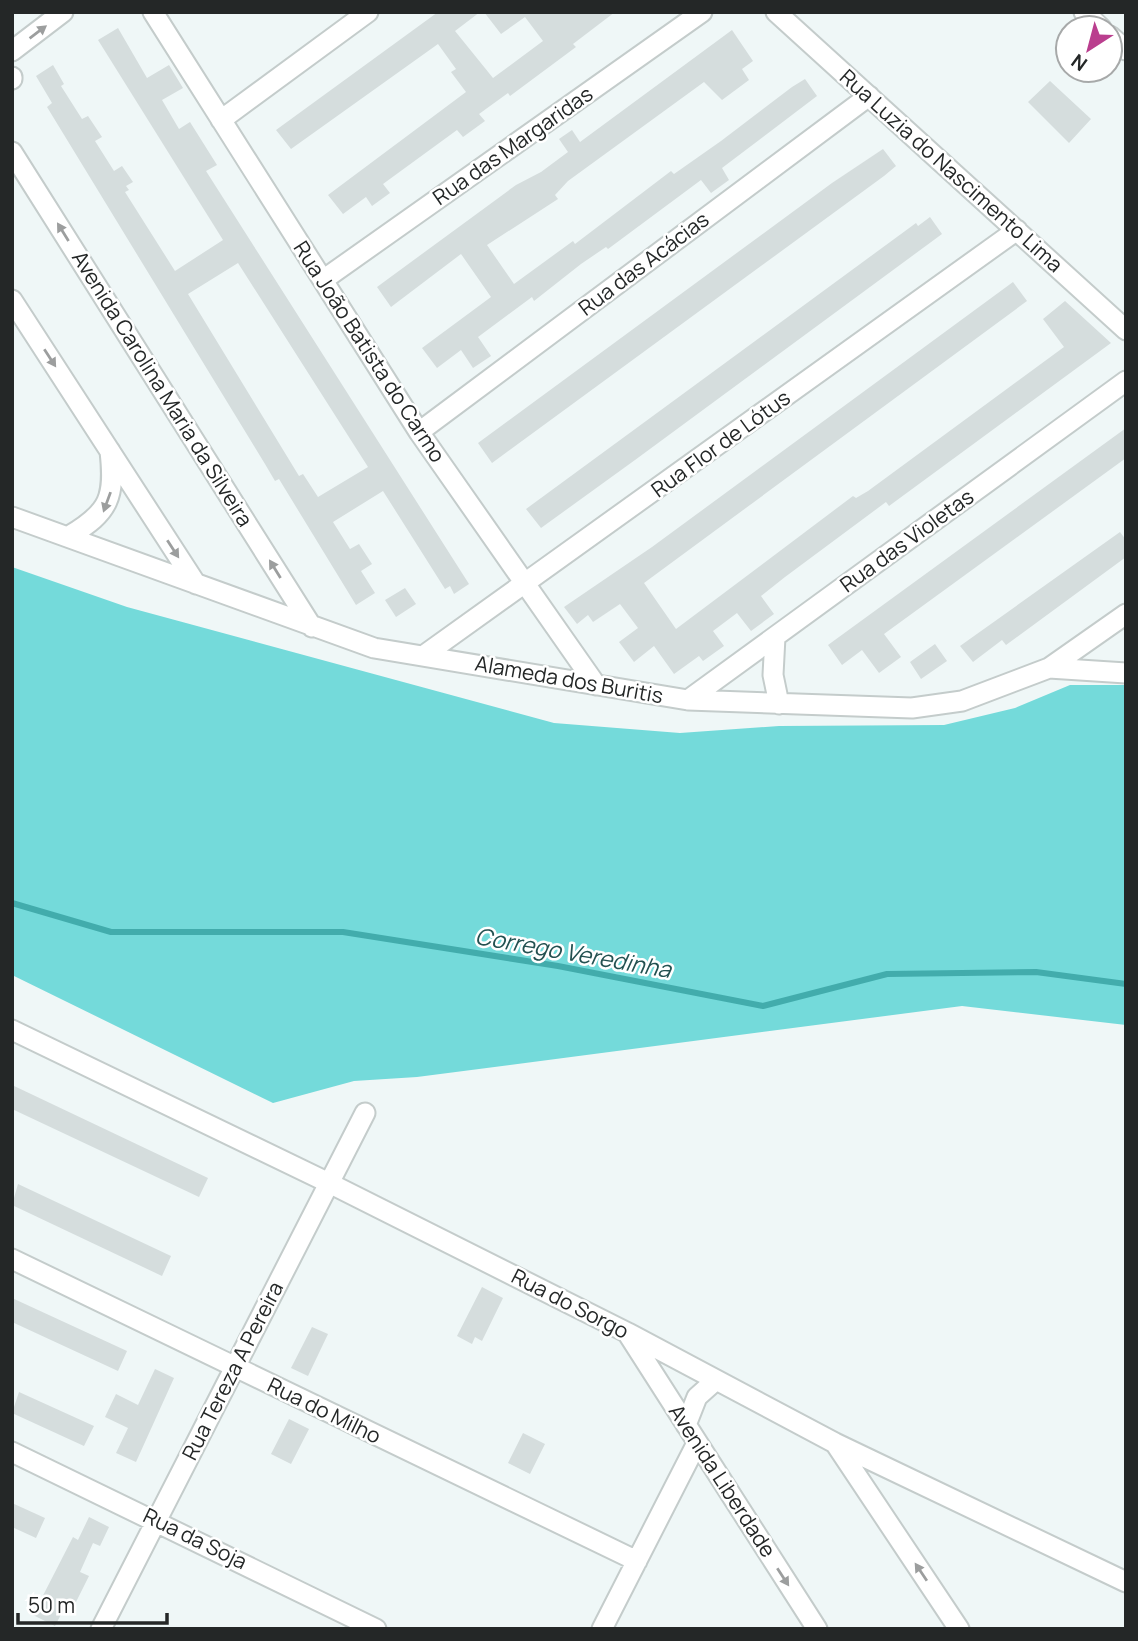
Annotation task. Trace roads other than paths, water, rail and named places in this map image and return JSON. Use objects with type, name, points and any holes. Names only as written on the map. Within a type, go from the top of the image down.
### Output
[{"type":"street","points":[[12,51],[63,12]]},
{"type":"street","name":"Rua João Batista do Carmo","points":[[153,12],[419,432],[596,685]]},
{"type":"street","points":[[221,120],[368,12]]},
{"type":"street","name":"Rua das Margaridas","points":[[323,280],[702,12]]},
{"type":"street","name":"Rua Luzia do Nascimento Lima","points":[[776,12],[1126,330]]},
{"type":"street","name":"Rua das Acácias","points":[[419,432],[869,96]]},
{"type":"street","name":"Avenida Carolina Maria da Silveira","points":[[12,152],[312,627]]},
{"type":"street","name":"Rua Flor de Lótus","points":[[424,656],[1017,230]]},
{"type":"street","points":[[12,300],[197,584]]},
{"type":"street","name":"Rua das Violetas","points":[[688,700],[1126,381]]},
{"type":"street","points":[[69,536],[103,512],[110,498],[110,450]]},
{"type":"street","name":"Alameda dos Buritis","points":[[12,517],[374,648],[688,700],[912,708],[962,701],[1049,668],[1126,614]]},
{"type":"street","points":[[775,637],[773,676],[779,704]]},
{"type":"street","points":[[1049,668],[1126,673]]},
{"type":"street","name":"Rua do Sorgo","points":[[12,1030],[329,1183],[628,1333],[835,1443],[1126,1582]]},
{"type":"street","name":"Rua Tereza A Pereira","points":[[101,1629],[365,1113]]},
{"type":"street","name":"Rua do Milho","points":[[12,1259],[637,1561]]},
{"type":"street","name":"Avenida Liberdade","points":[[628,1333],[817,1629]]},
{"type":"street","points":[[686,1425],[697,1397],[716,1380]]},
{"type":"street","points":[[602,1629],[697,1443]]},
{"type":"street","points":[[835,1443],[959,1629]]},
{"type":"street","name":"Rua da Soja","points":[[12,1452],[157,1520],[376,1629]]},
{"type":"waterway","name":"Corrego Veredinha","points":[[12,903],[111,932],[343,932],[558,966],[763,1006],[887,974],[1036,972],[1126,984]]}]
